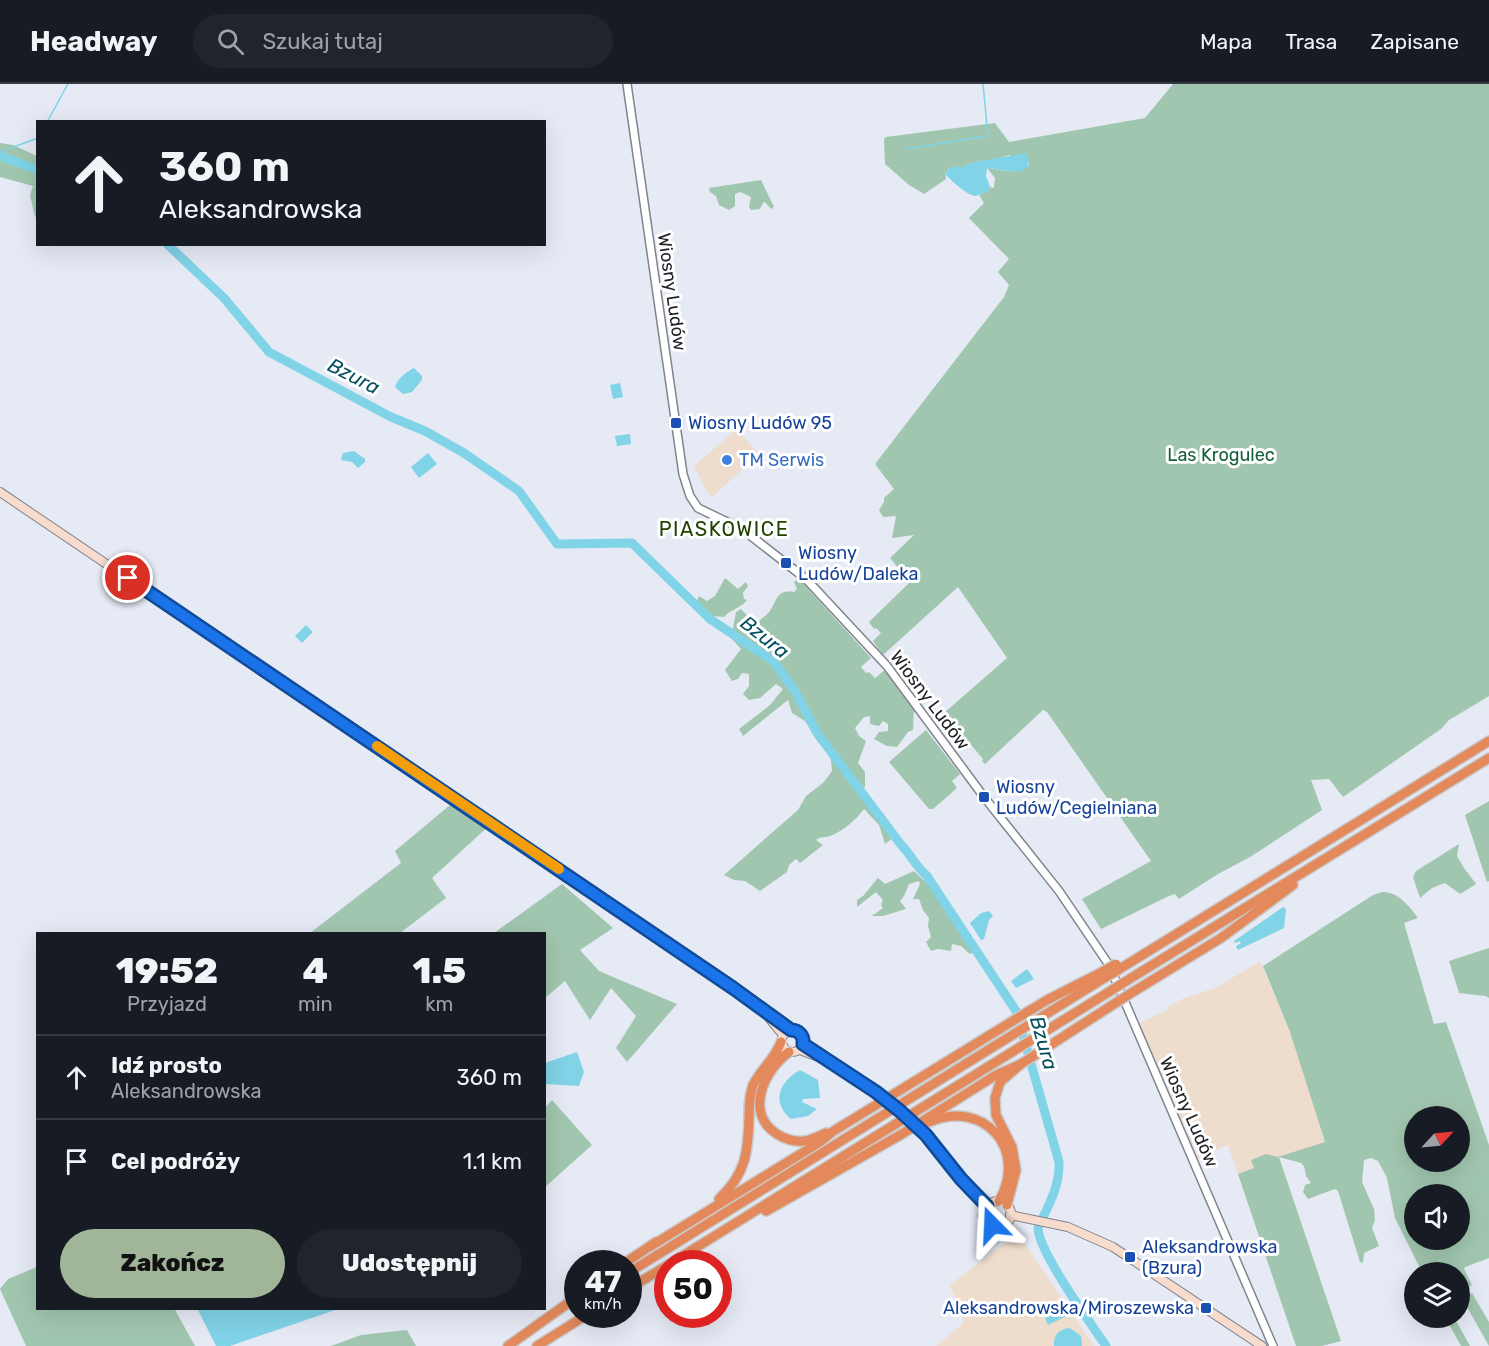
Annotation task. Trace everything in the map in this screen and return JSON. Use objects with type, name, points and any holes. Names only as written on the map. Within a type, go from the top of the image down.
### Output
[{"type":"highway","points":[[642,1264],[1012,1036],[1105,974],[1154,947],[1489,741]]},
{"type":"highway","points":[[692,1250],[1489,758]]},
{"type":"highway","points":[[1003,1203],[1015,1176],[1015,1163],[1012,1147],[996,1115],[995,1098],[1000,1082],[1021,1064],[1221,938],[1332,854]]},
{"type":"highway","points":[[651,1246],[820,1142],[831,1132],[1026,1013],[1105,974]]},
{"type":"highway","points":[[642,1252],[719,1199],[738,1179],[747,1149],[753,1087],[759,1075],[778,1053],[782,1039]]},
{"type":"highway","points":[[789,1052],[769,1073],[762,1087],[759,1100],[766,1125],[786,1139],[802,1141],[831,1132]]},
{"type":"highway","points":[[709,1240],[787,1200],[902,1134],[996,1075],[1021,1064]]},
{"type":"highway","points":[[902,1134],[947,1116],[964,1115],[985,1124],[1000,1139],[1007,1156],[1009,1173],[1003,1203]]},
{"type":"highway","points":[[509,1346],[564,1306]]},
{"type":"highway","points":[[509,1346],[564,1313]]},
{"type":"highway","points":[[537,1346],[566,1328]]},
{"type":"main road","points":[[0,492],[540,856],[791,1030],[801,1034],[802,1047]]},
{"type":"main road","points":[[759,1006],[782,1039],[784,1048],[789,1052],[802,1047]]},
{"type":"main road","points":[[782,1039],[791,1030]]},
{"type":"main road","points":[[802,1047],[876,1092],[900,1111],[926,1135],[961,1179],[987,1206]]},
{"type":"main road","points":[[1010,1215],[1004,1225],[992,1225],[985,1216],[987,1206],[994,1201],[1003,1203],[1010,1215],[1058,1225],[1092,1237],[1123,1252],[1262,1346]]},
{"type":"street","name":"Wiosny Ludów","points":[[627,84],[683,474],[692,500],[705,513],[745,532],[806,579],[879,656],[1072,909],[1109,965],[1273,1346]]},
{"type":"shaded area","name":"TM Serwis","points":[[737,429],[759,454],[712,497],[694,466]]},
{"type":"shaded area","points":[[1260,961],[1290,1032],[1325,1142],[1301,1153],[1278,1157],[1265,1155],[1251,1160],[1254,1168],[1238,1174],[1228,1145],[1198,1158],[1195,1151],[1198,1146],[1195,1142],[1191,1143],[1188,1134],[1191,1130],[1189,1126],[1184,1125],[1176,1108],[1179,1103],[1177,1099],[1172,1099],[1168,1089],[1168,1077],[1162,1075],[1139,1023],[1168,1010],[1167,1007],[1184,998],[1216,988]]},
{"type":"shaded area","points":[[1021,1238],[1094,1346],[936,1346],[964,1323],[950,1285],[1010,1239]]},
{"type":"green space","name":"Las Krogulec","points":[[1173,84],[1489,84],[1489,696],[1449,720],[1441,729],[1343,797],[1329,779],[1311,780],[1322,810],[1250,857],[1179,899],[1175,894],[1169,896],[1101,929],[1082,899],[1151,861],[1047,712],[1043,710],[985,764],[944,713],[1007,658],[958,587],[883,655],[873,641],[881,633],[869,622],[910,582],[890,558],[914,535],[892,538],[896,516],[883,517],[879,510],[884,498],[894,489],[875,464],[1004,297],[1009,285],[998,272],[1009,259],[969,218],[984,203],[979,195],[988,191],[990,187],[994,188],[995,178],[987,168],[1019,171],[1029,166],[1029,162],[1009,155],[974,162],[962,167],[950,167],[945,174],[946,179],[924,194],[909,185],[885,164],[884,139],[995,123],[1009,142],[1145,118]]},
{"type":"green space","points":[[0,143],[13,145],[36,156],[36,216],[30,195],[33,186],[0,177]]},
{"type":"green space","points":[[761,180],[774,207],[771,209],[765,202],[760,209],[751,210],[749,207],[751,197],[740,192],[735,194],[735,206],[729,210],[719,205],[716,196],[710,192],[709,188]]},
{"type":"green space","points":[[725,578],[738,589],[746,582],[748,586],[743,593],[744,599],[747,600],[724,617],[713,616],[697,601],[699,596],[707,601],[715,596]]},
{"type":"green space","points":[[798,578],[871,658],[861,667],[866,673],[869,672],[875,678],[885,670],[890,673],[914,708],[913,730],[908,732],[897,747],[887,746],[874,739],[879,732],[888,731],[888,724],[883,721],[879,726],[870,724],[870,716],[864,717],[855,728],[859,736],[866,741],[858,763],[865,772],[865,787],[856,788],[893,838],[885,844],[879,825],[864,809],[840,831],[816,840],[823,845],[800,863],[796,859],[789,865],[787,872],[760,891],[745,881],[734,880],[724,875],[798,810],[806,796],[824,782],[832,771],[831,760],[826,749],[818,742],[805,721],[792,713],[788,700],[743,736],[739,729],[770,705],[783,689],[776,684],[760,698],[749,700],[743,694],[749,686],[749,674],[742,673],[738,679],[732,681],[725,670],[741,649],[731,638],[736,612],[741,609],[755,624],[770,611],[780,594],[794,592],[797,589],[794,582]]},
{"type":"green space","points":[[926,730],[960,774],[952,781],[957,788],[933,809],[929,809],[889,762]]},
{"type":"green space","points":[[456,800],[492,823],[432,878],[446,898],[401,932],[311,932],[401,863],[395,851]]},
{"type":"green space","points":[[1489,801],[1489,881],[1487,882],[1465,815]]},
{"type":"green space","points":[[1459,844],[1457,856],[1476,884],[1460,894],[1445,883],[1432,888],[1420,898],[1413,877],[1416,871]]},
{"type":"green space","points":[[914,871],[930,886],[974,951],[970,954],[961,946],[952,944],[951,951],[938,949],[931,951],[926,942],[931,937],[928,926],[929,918],[919,899],[913,899],[920,884],[919,881],[909,884],[900,901],[906,909],[883,916],[872,916],[883,908],[881,905],[883,900],[876,892],[857,907],[857,900],[878,878],[885,884]]},
{"type":"green space","points":[[562,884],[613,928],[580,950],[599,971],[677,1004],[627,1062],[616,1048],[636,1016],[611,988],[590,1020],[565,981],[546,997],[546,932],[495,932]]},
{"type":"green space","points":[[1388,892],[1403,900],[1418,918],[1404,923],[1434,1024],[1446,1022],[1489,1145],[1489,1258],[1470,1265],[1470,1262],[1417,1262],[1411,1250],[1470,1250],[1470,1184],[1404,1184],[1404,1236],[1395,1218],[1387,1178],[1378,1161],[1371,1158],[1364,1160],[1362,1182],[1374,1209],[1375,1220],[1372,1228],[1379,1246],[1364,1253],[1363,1263],[1360,1262],[1338,1191],[1335,1189],[1308,1199],[1303,1192],[1305,1185],[1311,1183],[1306,1176],[1304,1166],[1301,1163],[1279,1157],[1341,1341],[1322,1346],[1296,1346],[1238,1174],[1254,1168],[1251,1160],[1266,1154],[1278,1157],[1325,1142],[1290,1032],[1263,966],[1373,895]]},
{"type":"green space","points":[[1489,948],[1489,998],[1459,993],[1449,961]]},
{"type":"green space","points":[[552,1100],[592,1145],[546,1186],[546,1107]]},
{"type":"green space","points":[[36,1267],[36,1310],[175,1310],[195,1346],[26,1346],[0,1289],[8,1279]]},
{"type":"green space","points":[[1472,1293],[1489,1322],[1489,1346],[1470,1312],[1470,1294]]},
{"type":"green space","points":[[1451,1328],[1460,1328],[1470,1346],[1461,1346]]},
{"type":"green space","points":[[407,1330],[416,1346],[331,1346],[361,1335]]},
{"type":"water","points":[[1027,153],[1029,167],[1024,170],[1014,172],[987,168],[986,176],[990,187],[988,191],[976,196],[955,184],[945,174],[950,167],[962,167],[974,162]]},
{"type":"water","points":[[414,368],[422,376],[422,380],[412,392],[403,394],[395,387],[396,384]]},
{"type":"water","points":[[620,383],[623,397],[613,399],[610,385]]},
{"type":"water","points":[[630,434],[631,444],[617,446],[615,436]]},
{"type":"water","points":[[354,451],[365,459],[365,462],[358,468],[352,462],[341,460],[343,453]]},
{"type":"water","points":[[428,453],[437,464],[419,478],[411,467]]},
{"type":"water","points":[[306,625],[313,632],[302,643],[295,636]]},
{"type":"water","points":[[1283,907],[1286,909],[1284,928],[1238,950],[1236,946],[1241,943],[1234,941]]},
{"type":"water","points":[[989,911],[993,916],[989,920],[984,939],[981,940],[970,923],[981,913]]},
{"type":"water","points":[[1027,969],[1034,979],[1016,988],[1011,981]]},
{"type":"water","points":[[577,1052],[584,1072],[579,1086],[546,1084],[546,1063]]},
{"type":"water","points":[[800,1070],[818,1080],[820,1098],[803,1099],[802,1102],[817,1109],[808,1116],[791,1119],[781,1106],[780,1093],[787,1080]]},
{"type":"water","points":[[1067,1307],[1071,1314],[1048,1325],[1045,1318]]},
{"type":"water","points":[[198,1310],[335,1310],[230,1346],[216,1346]]},
{"type":"water","points":[[1070,1328],[1081,1336],[1082,1346],[1054,1346],[1057,1333]]},
{"type":"waterway","points":[[48,120],[68,84]]},
{"type":"waterway","points":[[906,149],[988,136],[983,84]]},
{"type":"waterway","points":[[0,152],[36,139]]},
{"type":"waterway","name":"Bzura","points":[[0,156],[36,169]]},
{"type":"waterway","name":"Bzura","points":[[169,246],[224,298],[269,352],[464,453],[519,491],[557,544],[632,543],[710,619],[773,661],[795,691],[817,733],[927,876],[1016,1011],[1059,1162],[1058,1180],[1038,1228],[1047,1254],[1056,1270],[1106,1346]]},
{"type":"slow traffic","points":[[377,746],[559,869]]},
{"type":"place","name":"Wiosny Ludów 95","points":[[676,423]]},
{"type":"place","name":"TM Serwis","points":[[727,460]]},
{"type":"place","name":"Wiosny Ludów/Daleka","points":[[786,563]]},
{"type":"place","name":"Wiosny Ludów/Cegielniana","points":[[984,797]]},
{"type":"place","name":"Aleksandrowska (Bzura)","points":[[1130,1257]]},
{"type":"place","name":"Aleksandrowska/Miroszewska","points":[[1206,1308]]},
{"type":"district","name":"PIASKOWICE","points":[[724,529]]},
{"type":"route","points":[[128,578],[733,988],[791,1030],[798,1031],[803,1037],[803,1044],[891,1103],[931,1141],[961,1179],[987,1206],[985,1216],[992,1225]]}]
